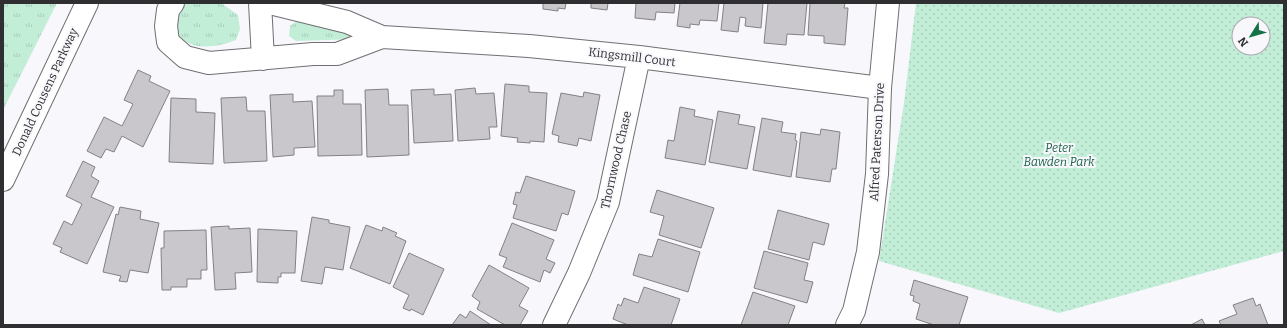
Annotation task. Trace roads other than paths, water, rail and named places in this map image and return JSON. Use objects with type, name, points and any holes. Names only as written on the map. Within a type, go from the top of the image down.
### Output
[{"type":"street","name":"Donald Cousens Parkway","points":[[3,180],[87,3]]},
{"type":"street","name":"Kingsmill Court","points":[[173,3],[168,10],[166,26],[168,42],[184,57],[209,63],[337,54],[382,37]]},
{"type":"street","points":[[260,3],[263,59]]},
{"type":"street","name":"Kingsmill Court","points":[[270,3],[347,22],[382,37],[529,46],[639,57],[880,88]]},
{"type":"street","name":"Alfred Paterson Drive","points":[[847,325],[854,311],[868,252],[877,174],[880,88],[888,3]]},
{"type":"street","name":"Thornwood Chase","points":[[554,325],[579,273],[608,202],[639,57]]},
{"type":"park label","name":"Peter Bawden Park","points":[[1059,155]]}]
